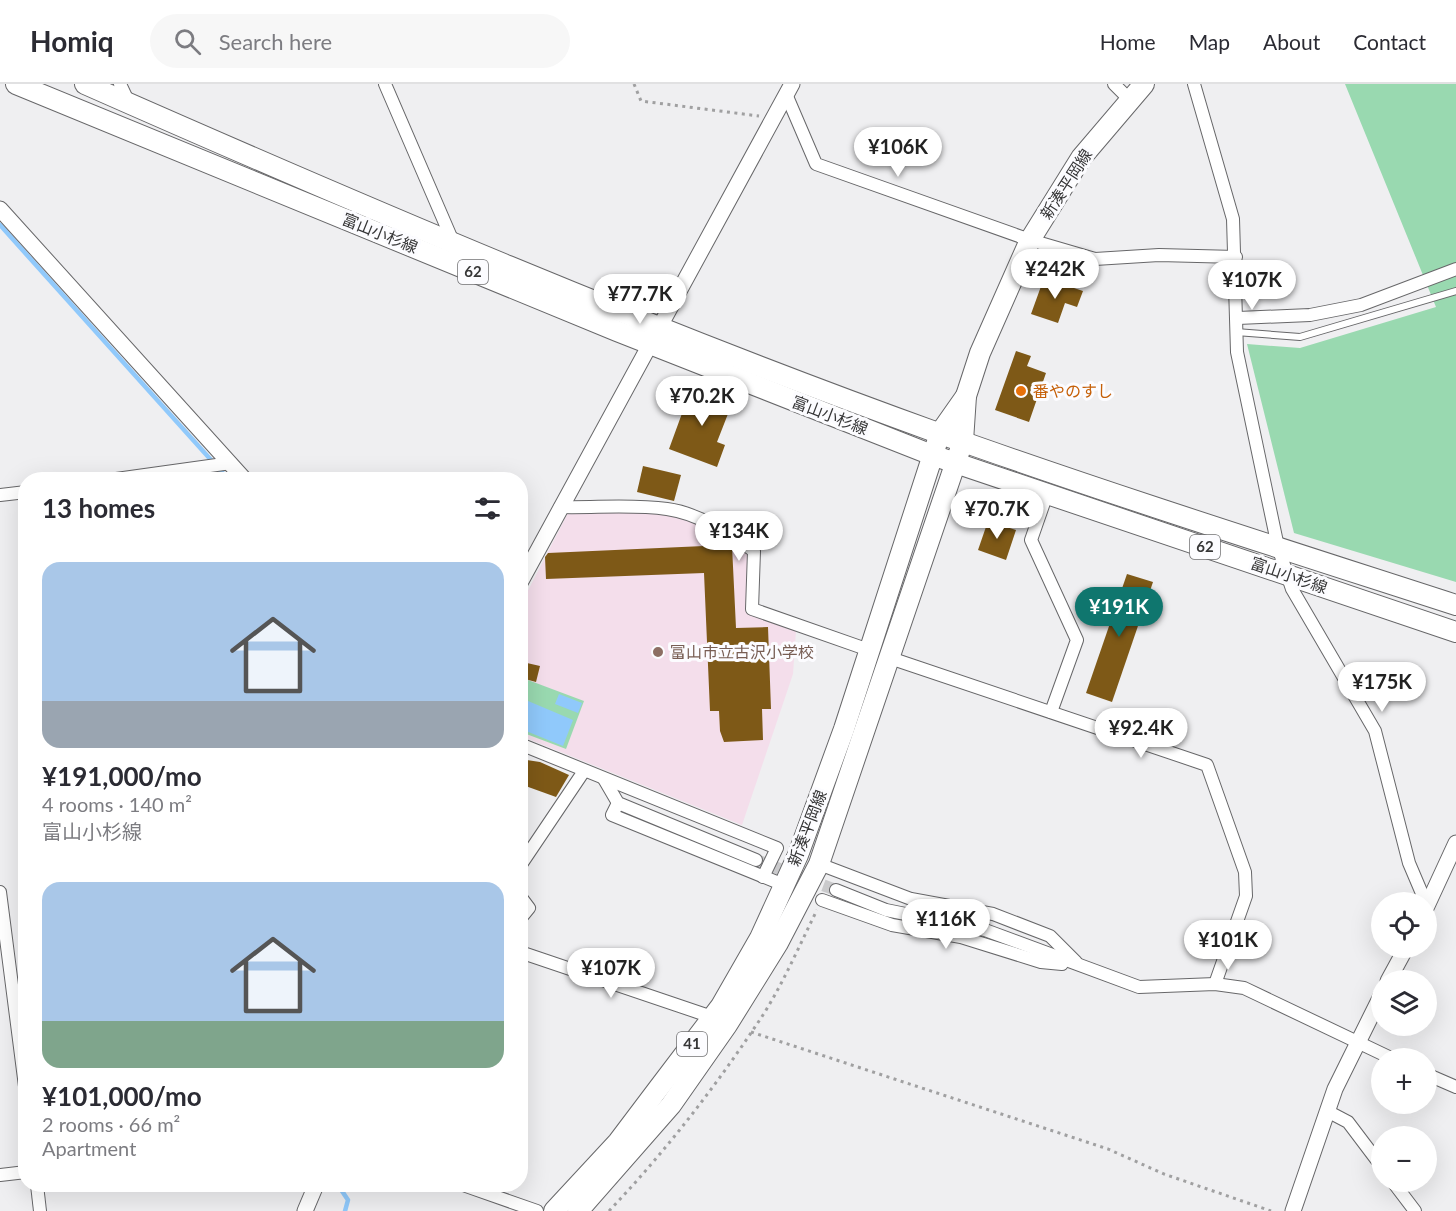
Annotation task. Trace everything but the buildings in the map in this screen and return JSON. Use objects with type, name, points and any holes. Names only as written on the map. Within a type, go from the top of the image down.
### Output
[{"type":"main road","name":"富山小杉線","points":[[16,84],[653,335],[1456,605]]},
{"type":"main road","name":"富山小杉線","points":[[85,84],[455,245],[653,335],[932,455],[1456,632]]},
{"type":"main road","name":"新湊平岡線","points":[[578,1211],[671,1104],[727,1025],[778,943],[819,864],[963,441],[966,396],[980,353],[1030,240],[1081,158],[1144,84]]},
{"type":"main road","name":"新湊平岡線","points":[[554,1211],[618,1142],[712,1017],[760,938],[784,885],[844,729],[940,433],[966,396]]},
{"type":"street","points":[[120,84],[129,103]]},
{"type":"street","points":[[385,84],[455,245]]},
{"type":"street","points":[[1113,84],[1130,99]]},
{"type":"street","points":[[1194,84],[1233,219],[1238,318],[1237,352],[1278,547],[1286,574],[1304,610],[1375,731],[1409,863],[1421,892]]},
{"type":"street","points":[[528,568],[789,89]]},
{"type":"street","points":[[789,89],[816,164],[1030,240],[1095,259],[1159,255],[1236,257]]},
{"type":"street","points":[[0,209],[238,472]]},
{"type":"street","points":[[1238,318],[1310,315],[1361,304],[1456,269]]},
{"type":"street","points":[[166,472],[231,463]]},
{"type":"street","points":[[0,495],[18,493]]},
{"type":"street","points":[[1047,494],[1031,540],[1077,640],[1051,712]]},
{"type":"street","points":[[560,507],[667,509],[687,514],[733,536],[754,551],[752,609],[869,650]]},
{"type":"street","points":[[890,658],[1207,765],[1245,872],[1246,896],[1215,984]]},
{"type":"street","points":[[528,747],[777,848],[763,877]]},
{"type":"street","points":[[528,854],[584,771]]},
{"type":"street","points":[[604,779],[618,803],[756,860]]},
{"type":"street","points":[[618,803],[612,816],[784,885]]},
{"type":"street","points":[[1433,892],[1456,843]]},
{"type":"street","points":[[819,864],[911,899],[993,914],[1050,936],[1079,965]]},
{"type":"street","points":[[836,890],[886,910],[986,930],[1139,987],[1215,984],[1244,988],[1371,1049]]},
{"type":"street","points":[[0,892],[18,1032]]},
{"type":"street","points":[[822,900],[892,924],[961,938],[1041,962],[1079,965]]},
{"type":"street","points":[[528,955],[712,1017]]},
{"type":"street","points":[[1293,1211],[1327,1111],[1356,1043],[1371,1015]]},
{"type":"street","points":[[1437,1079],[1456,1087]]},
{"type":"street","points":[[1327,1111],[1348,1122],[1371,1152]]},
{"type":"street","points":[[0,1175],[18,1173]]},
{"type":"street","points":[[38,1192],[40,1211]]},
{"type":"street","points":[[305,1211],[313,1192]]},
{"type":"street","points":[[484,1192],[537,1211]]},
{"type":"street","points":[[1401,1192],[1415,1211]]},
{"type":"lane","points":[[1236,332],[1300,337],[1456,291]]},
{"type":"path","points":[[634,84],[641,101],[772,118]]},
{"type":"path","points":[[751,1032],[1108,1149],[1164,1174],[1271,1211]]},
{"type":"shaded area","name":"富山市立古沢小学校","points":[[569,511],[680,513],[748,550],[747,612],[796,631],[793,674],[742,825],[528,739],[528,590]]},
{"type":"green space","points":[[1345,84],[1456,84],[1456,582],[1294,533],[1247,344],[1300,348],[1436,307]]},
{"type":"green space","points":[[528,680],[584,701],[566,749],[528,735]]},
{"type":"water","points":[[559,694],[582,703],[578,713],[555,704]]},
{"type":"water","points":[[528,701],[573,720],[563,746],[528,732]]},
{"type":"waterway","points":[[0,225],[222,472]]},
{"type":"waterway","points":[[343,1192],[348,1200],[345,1211]]},
{"type":"tunnel","points":[[756,860],[836,890]]},
{"type":"place","name":"番やのすし","points":[[1021,391]]},
{"type":"place","name":"富山市立古沢小学校","points":[[658,652]]}]
